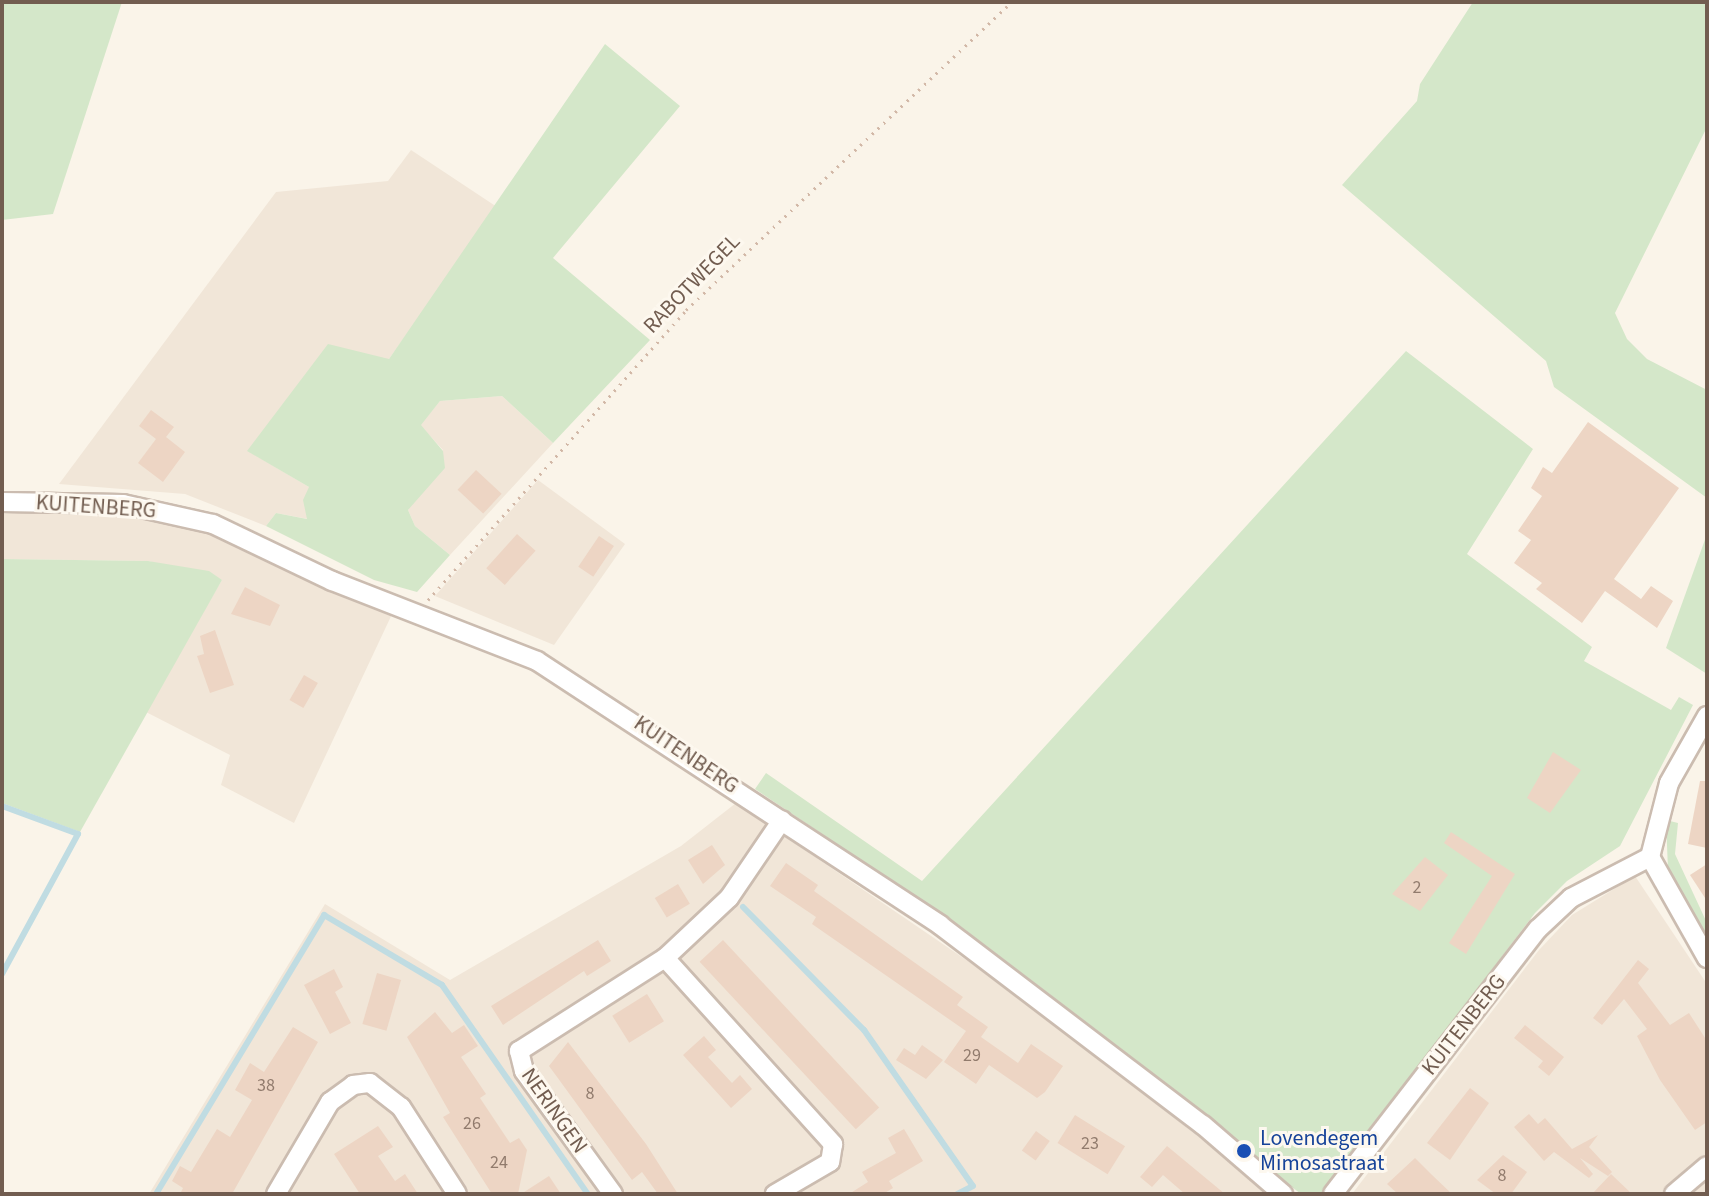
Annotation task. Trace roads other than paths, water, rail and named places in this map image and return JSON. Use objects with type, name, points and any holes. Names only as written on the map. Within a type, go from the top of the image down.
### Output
[{"type":"street","name":"KUITENBERG","points":[[2,502],[157,509],[228,530],[332,581],[485,636],[582,686],[782,820],[1053,1009],[1283,1194]]},
{"type":"street","points":[[1707,716],[1669,783],[1650,857],[1707,958]]},
{"type":"street","name":"NERINGEN","points":[[613,1194],[524,1071],[519,1051],[665,958],[729,898],[782,820]]},
{"type":"street","name":"KUITENBERG","points":[[1333,1194],[1538,929],[1571,898],[1612,874],[1650,857]]},
{"type":"street","points":[[665,958],[833,1144],[830,1162],[775,1194]]},
{"type":"street","points":[[276,1194],[330,1102],[353,1085],[370,1083],[401,1107],[457,1194]]},
{"type":"street","points":[[1674,1194],[1707,1166]]},
{"type":"waterway","points":[[2,806],[78,834],[2,974]]},
{"type":"waterway","points":[[743,907],[864,1030],[973,1186],[957,1194]]},
{"type":"waterway","points":[[156,1194],[324,915],[442,985],[588,1194]]},
{"type":"place","name":"Lovendegem Mimosastraat","points":[[1244,1151]]}]
